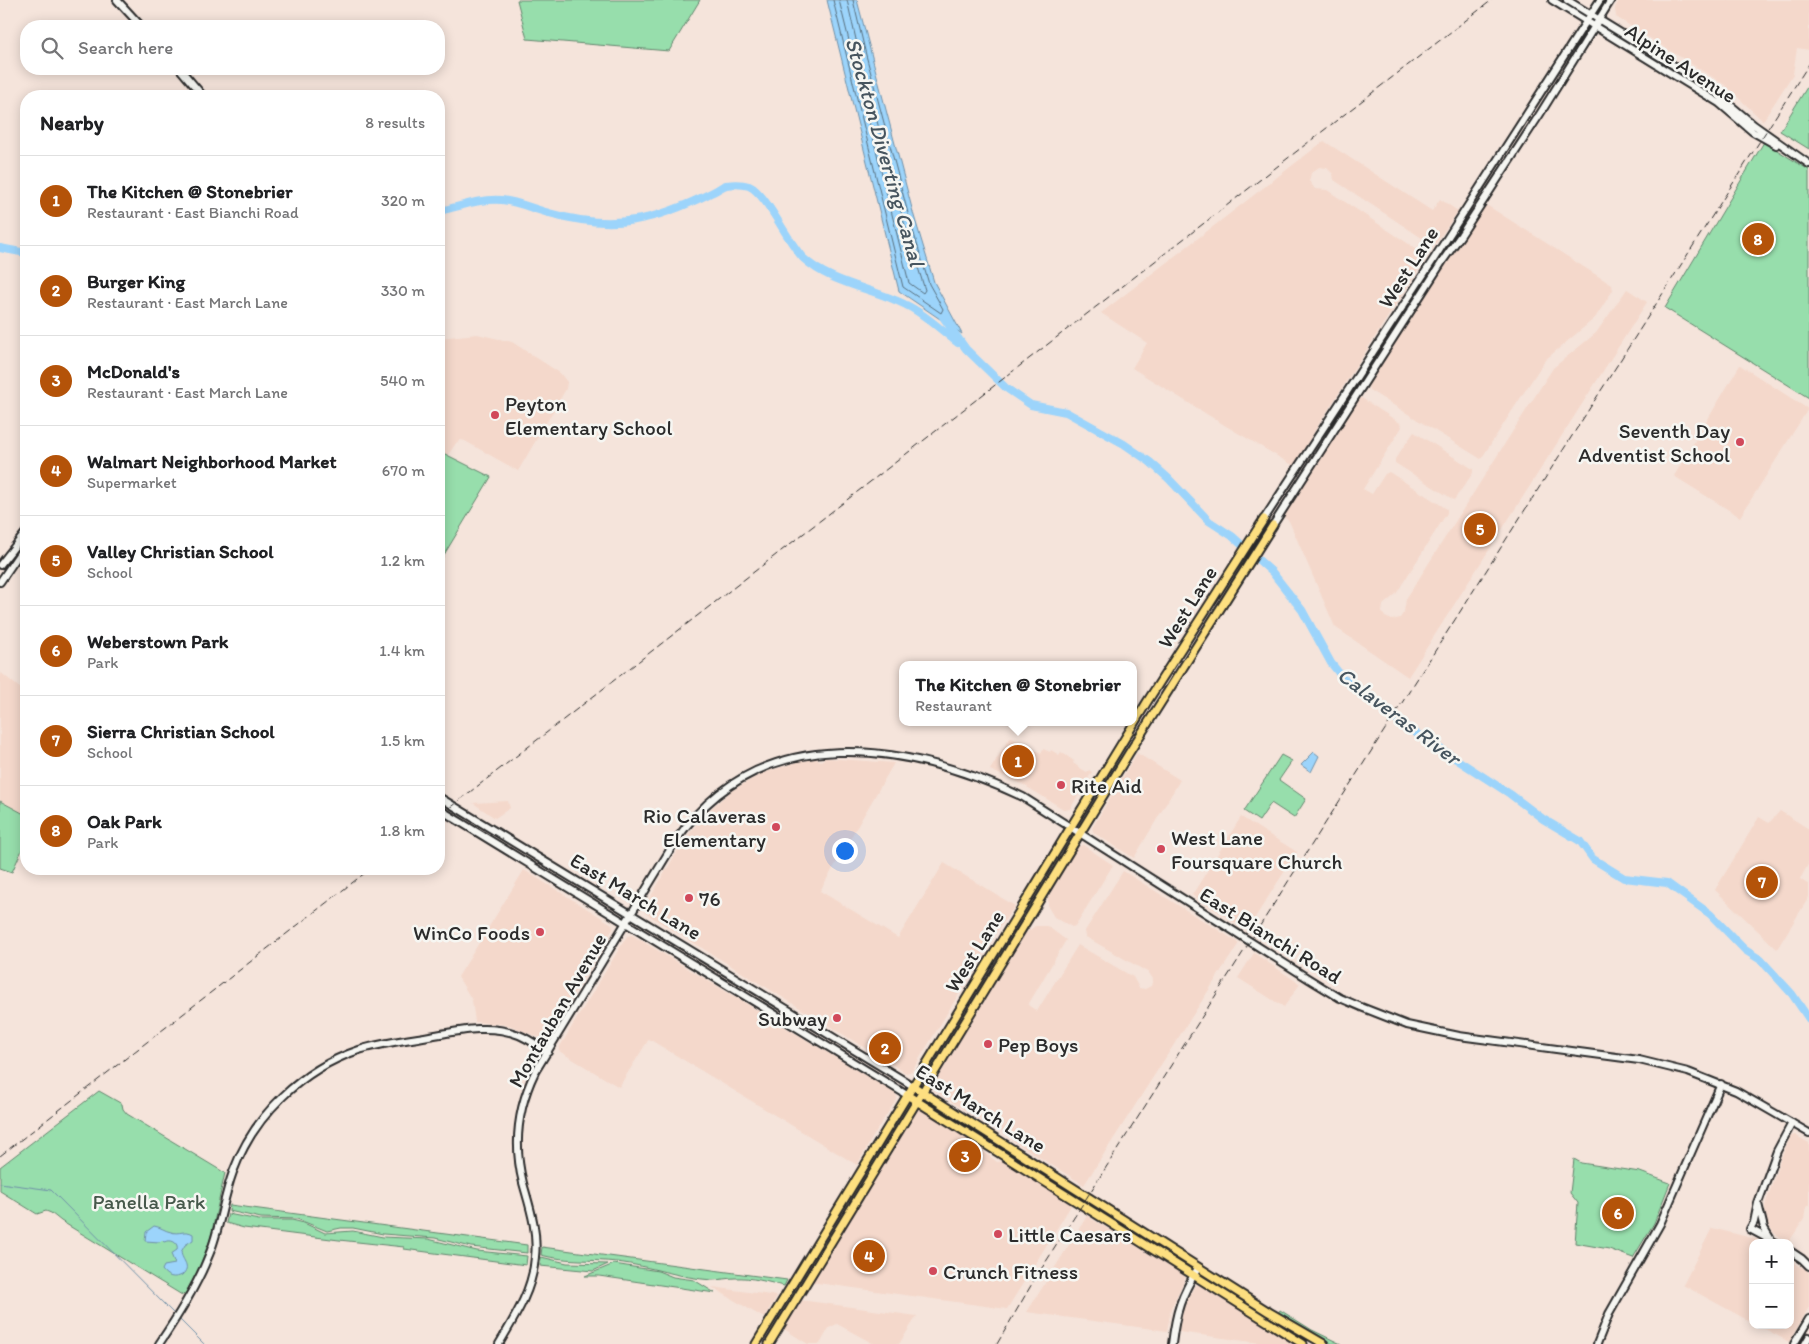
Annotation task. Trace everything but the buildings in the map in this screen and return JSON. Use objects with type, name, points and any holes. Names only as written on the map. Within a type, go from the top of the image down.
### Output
[{"type":"main road","points":[[117,0],[135,20]]},
{"type":"main road","name":"Alpine Avenue","points":[[1552,0],[1719,103],[1762,138],[1793,154]]},
{"type":"main road","name":"Alpine Avenue","points":[[1567,0],[1710,86],[1754,126],[1809,164]]},
{"type":"main road","name":"West Lane","points":[[1137,719],[1600,0]]},
{"type":"main road","name":"West Lane","points":[[769,1344],[1241,574],[1540,114],[1611,0]]},
{"type":"main road","points":[[185,75],[198,90]]},
{"type":"main road","points":[[1312,463],[1309,459],[1321,433]]},
{"type":"main road","points":[[1293,494],[1295,484],[1301,474],[1297,469]]},
{"type":"main road","points":[[0,565],[20,540]]},
{"type":"main road","points":[[0,582],[20,553]]},
{"type":"main road","name":"West Lane","points":[[756,1344],[1133,726]]},
{"type":"main road","name":"East Bianchi Road","points":[[626,923],[676,840],[692,818],[726,787],[754,771],[798,756],[850,752],[927,762],[967,774],[1023,797],[1340,998],[1386,1018],[1406,1025],[1445,1033],[1639,1060],[1673,1068],[1721,1084],[1809,1133]]},
{"type":"main road","name":"East March Lane","points":[[445,801],[913,1086],[1198,1268],[1324,1344]]},
{"type":"main road","name":"East March Lane","points":[[445,813],[917,1101],[1303,1344]]},
{"type":"main road","name":"Montauban Avenue","points":[[499,1344],[522,1303],[535,1266],[534,1227],[520,1169],[518,1132],[527,1090],[535,1072],[626,923]]},
{"type":"main road","points":[[159,1344],[196,1284],[209,1256],[215,1241],[232,1177],[247,1142],[275,1104],[301,1081],[332,1061],[361,1050],[386,1043],[474,1029],[492,1028],[509,1032],[528,1039],[548,1052]]},
{"type":"main road","points":[[1597,1344],[1610,1311],[1660,1224],[1721,1084]]},
{"type":"main road","points":[[1770,1239],[1750,1229],[1754,1222],[1758,1204],[1776,1151],[1792,1123]]},
{"type":"main road","points":[[1758,1204],[1764,1228],[1772,1239]]},
{"type":"main road","points":[[1794,1253],[1806,1260],[1809,1266]]},
{"type":"main road","points":[[1172,1344],[1176,1311],[1181,1297],[1198,1268]]},
{"type":"main road","points":[[1794,1344],[1809,1319]]},
{"type":"main road","points":[[1805,1344],[1809,1338]]},
{"type":"shaded area","points":[[1619,0],[1809,0],[1809,50],[1797,48],[1793,74],[1763,121],[1725,85],[1616,17],[1615,8]]},
{"type":"shaded area","points":[[1324,141],[1432,211],[1440,199],[1458,211],[1434,246],[1334,180],[1333,174],[1327,168],[1319,167],[1311,173],[1309,181],[1315,189],[1327,190],[1427,256],[1294,466],[1132,368],[1147,343],[1101,313]]},
{"type":"shaded area","points":[[1488,206],[1612,285],[1613,290],[1595,318],[1545,360],[1481,459],[1369,390],[1368,385],[1483,207]]},
{"type":"shaded area","points":[[1627,289],[1647,302],[1408,677],[1335,627],[1289,521],[1283,517],[1360,397],[1400,423],[1402,427],[1363,489],[1372,494],[1385,474],[1389,472],[1447,509],[1447,513],[1396,594],[1383,605],[1382,612],[1385,617],[1392,620],[1400,618],[1404,612],[1406,599],[1553,368],[1596,333]]},
{"type":"shaded area","name":"Peyton Elementary School","points":[[477,334],[512,342],[560,373],[567,382],[566,389],[518,471],[461,440],[456,443],[448,455],[445,454],[445,337]]},
{"type":"shaded area","name":"Seventh Day Adventist School","points":[[1740,365],[1808,409],[1740,517],[1674,476]]},
{"type":"shaded area","points":[[1414,432],[1473,469],[1473,473],[1454,500],[1395,463],[1395,459]]},
{"type":"shaded area","points":[[0,672],[20,688],[20,812],[0,801]]},
{"type":"shaded area","points":[[1010,737],[1041,753],[1043,749],[1050,752],[1051,750],[1059,755],[1061,752],[1080,768],[1087,772],[1089,770],[1092,772],[1070,809],[1065,810],[1022,784],[990,770]]},
{"type":"shaded area","points":[[1137,753],[1180,780],[1134,858],[1094,833],[1092,828]]},
{"type":"shaded area","points":[[825,758],[894,763],[820,891],[898,938],[944,863],[1015,906],[997,931],[912,1071],[906,1073],[645,913],[644,908],[684,840],[705,814],[731,791],[763,773],[801,761],[816,759],[821,761]]},
{"type":"shaded area","points":[[508,801],[510,808],[495,818],[473,803]]},
{"type":"shaded area","points":[[1780,811],[1809,829],[1809,863],[1800,879],[1809,885],[1809,897],[1777,949],[1715,890],[1759,817],[1769,823]]},
{"type":"shaded area","points":[[1241,817],[1297,852],[1247,930],[1192,895]]},
{"type":"shaded area","points":[[1083,845],[1113,865],[1075,926],[1072,927],[1054,917],[1048,907],[1048,897],[1077,847]]},
{"type":"shaded area","points":[[524,870],[612,924],[613,929],[545,1040],[509,1025],[475,1022],[472,1000],[458,977]]},
{"type":"shaded area","points":[[1123,871],[1239,943],[1084,1185],[1013,1141],[1012,1136],[1000,1129],[995,1129],[933,1090],[932,1086],[1026,933],[1035,926],[1047,926],[1066,940],[1028,1005],[1037,1011],[1078,945],[1133,977],[1139,988],[1145,989],[1151,986],[1153,979],[1149,973],[1086,937],[1085,931]]},
{"type":"shaded area","points":[[632,935],[896,1094],[897,1099],[857,1165],[649,1039],[619,1087],[559,1051],[559,1048],[627,936]]},
{"type":"shaded area","points":[[1254,953],[1300,984],[1284,1007],[1238,978]]},
{"type":"shaded area","points":[[921,1108],[982,1146],[983,1151],[997,1162],[1002,1161],[1017,1168],[1072,1204],[1007,1309],[810,1282],[915,1110]]},
{"type":"shaded area","points":[[1795,1135],[1809,1143],[1809,1205],[1806,1207],[1804,1219],[1791,1239],[1784,1239],[1774,1233],[1766,1222],[1765,1206],[1780,1160],[1791,1136]]},
{"type":"shaded area","points":[[1087,1216],[1185,1276],[1171,1308],[1167,1331],[1027,1312]]},
{"type":"shaded area","points":[[1712,1228],[1756,1239],[1749,1239],[1749,1321],[1683,1285]]},
{"type":"shaded area","points":[[1794,1263],[1809,1272],[1809,1307],[1789,1342],[1765,1329],[1794,1329]]},
{"type":"shaded area","points":[[1195,1285],[1199,1285],[1293,1344],[1267,1344],[1179,1332],[1183,1308]]},
{"type":"shaded area","points":[[712,1287],[777,1296],[764,1318]]},
{"type":"shaded area","points":[[800,1300],[917,1316],[899,1344],[874,1344],[837,1324],[829,1328],[820,1344],[808,1344],[784,1329]]},
{"type":"green space","points":[[517,0],[700,0],[669,51],[527,39]]},
{"type":"green space","points":[[1809,84],[1809,149],[1780,131]]},
{"type":"green space","points":[[1764,142],[1809,170],[1809,398],[1665,308]]},
{"type":"green space","points":[[445,454],[491,477],[445,553]]},
{"type":"green space","points":[[1281,755],[1292,761],[1279,780],[1306,799],[1294,818],[1271,803],[1259,821],[1244,811]]},
{"type":"green space","points":[[0,801],[20,812],[20,854],[12,872],[0,868]]},
{"type":"green space","name":"Panella Park","points":[[99,1091],[122,1104],[127,1114],[225,1173],[210,1240],[199,1268],[185,1294],[182,1295],[51,1213],[46,1211],[37,1214],[0,1191],[0,1167]]},
{"type":"green space","points":[[1574,1159],[1581,1163],[1640,1172],[1670,1183],[1654,1223],[1633,1258],[1609,1249],[1575,1243],[1578,1203],[1570,1193]]},
{"type":"green space","points":[[230,1205],[527,1245],[527,1253],[471,1247],[435,1238],[383,1234],[353,1228],[327,1231],[297,1219],[261,1218],[229,1211]]},
{"type":"green space","points":[[228,1214],[259,1220],[292,1220],[304,1223],[325,1233],[353,1231],[383,1237],[428,1239],[477,1251],[527,1256],[526,1265],[404,1249],[404,1247],[244,1228],[226,1223]]},
{"type":"green space","points":[[542,1247],[787,1280],[784,1286],[747,1278],[700,1279],[617,1262],[570,1260],[541,1255]]},
{"type":"green space","points":[[541,1257],[567,1263],[608,1264],[593,1271],[540,1266]]},
{"type":"green space","points":[[614,1264],[658,1271],[673,1277],[694,1280],[715,1293],[599,1276],[585,1276]]},
{"type":"green space","points":[[1280,1310],[1312,1330],[1341,1344],[1327,1342],[1278,1313]]},
{"type":"water","name":"Stockton Diverting Canal","points":[[827,0],[857,0],[914,216],[934,282],[962,334],[899,291]]},
{"type":"water","points":[[1314,752],[1319,756],[1311,772],[1301,765]]},
{"type":"water","points":[[154,1226],[174,1233],[187,1232],[193,1234],[193,1240],[185,1245],[181,1252],[186,1266],[185,1272],[182,1275],[171,1277],[162,1270],[164,1266],[175,1264],[171,1254],[177,1250],[176,1243],[172,1241],[164,1242],[162,1240],[160,1242],[145,1241],[146,1232]]},
{"type":"waterway","name":"Calaveras River","points":[[445,210],[478,202],[502,200],[570,218],[602,222],[624,221],[665,213],[726,185],[747,185],[756,190],[803,258],[814,267],[839,280],[913,308],[958,343]]},
{"type":"waterway","name":"Calaveras River","points":[[0,248],[20,252]]},
{"type":"waterway","name":"Calaveras River","points":[[943,317],[966,349],[1006,388],[1031,405],[1066,412],[1124,444],[1150,462],[1168,478],[1209,521],[1232,536],[1272,572],[1302,610],[1331,663],[1343,678],[1405,726],[1510,794],[1543,819],[1580,841],[1593,859],[1624,878],[1667,883],[1710,914],[1745,950],[1761,960],[1792,994],[1809,1019]]},
{"type":"waterway","points":[[0,1183],[51,1190],[174,1314]]},
{"type":"waterway","points":[[179,1319],[204,1344]]},
{"type":"railway","points":[[445,811],[1492,0]]},
{"type":"railway","points":[[997,1344],[1033,1282],[1809,64]]},
{"type":"railway","points":[[0,1156],[362,875]]},
{"type":"place","name":"Oak Park","points":[[1758,239]]},
{"type":"place","name":"Peyton Elementary School","points":[[495,415]]},
{"type":"place","name":"Seventh Day Adventist School","points":[[1740,442]]},
{"type":"place","name":"Valley Christian School","points":[[1480,529]]},
{"type":"place","name":"The Kitchen @ Stonebrier","points":[[1018,761]]},
{"type":"place","name":"Rite Aid","points":[[1061,785]]},
{"type":"place","name":"Rio Calaveras Elementary","points":[[776,827]]},
{"type":"place","name":"West Lane Foursquare Church","points":[[1161,849]]},
{"type":"place","name":"Sierra Christian School","points":[[1762,882]]},
{"type":"place","name":"76","points":[[689,898]]},
{"type":"place","name":"WinCo Foods","points":[[540,932]]},
{"type":"place","name":"Subway","points":[[837,1018]]},
{"type":"place","name":"Pep Boys","points":[[988,1044]]},
{"type":"place","name":"Burger King","points":[[885,1048]]},
{"type":"place","name":"McDonald's","points":[[965,1156]]},
{"type":"place","name":"Weberstown Park","points":[[1618,1213]]},
{"type":"place","name":"Little Caesars","points":[[998,1234]]},
{"type":"place","name":"Walmart Neighborhood Market","points":[[869,1256]]},
{"type":"place","name":"Crunch Fitness","points":[[933,1271]]}]
